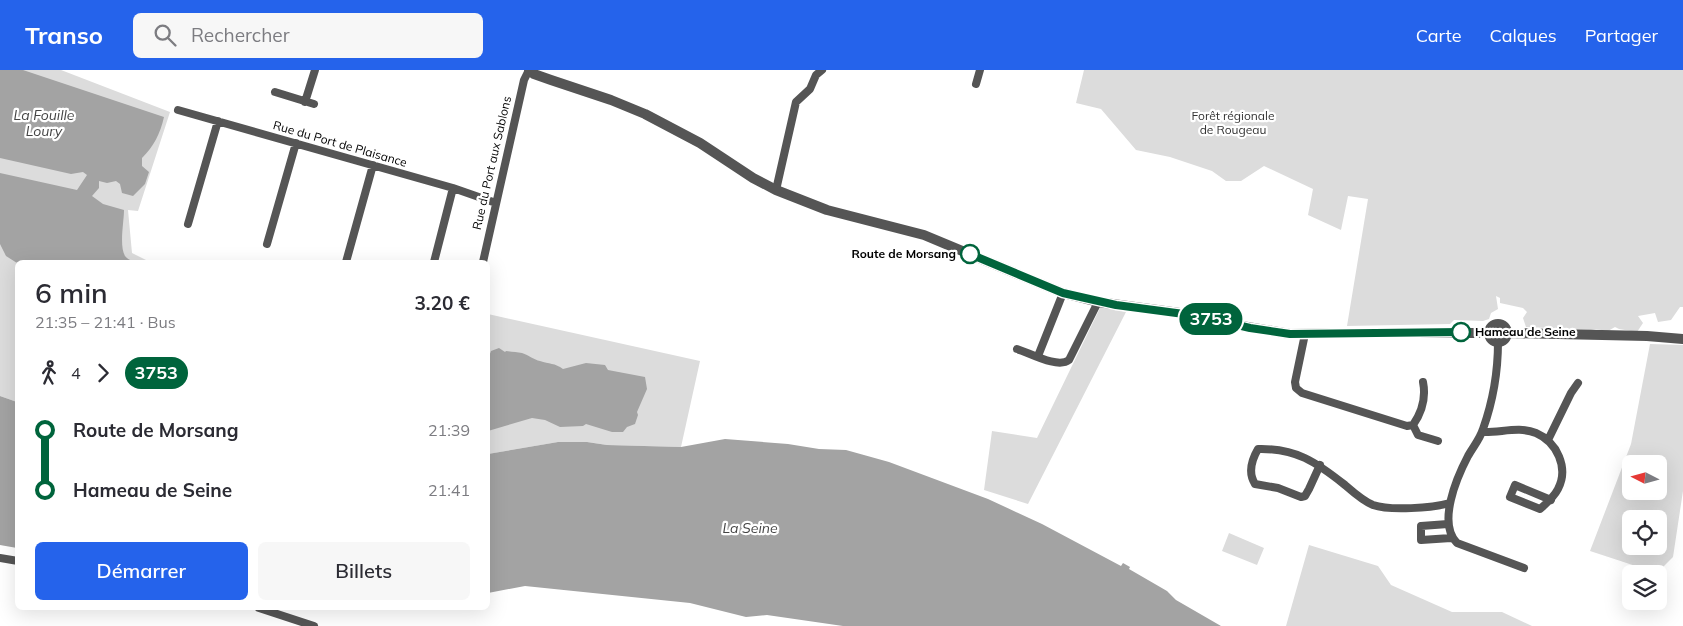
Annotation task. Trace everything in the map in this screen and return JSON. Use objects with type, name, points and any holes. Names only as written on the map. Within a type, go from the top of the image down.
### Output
[{"type":"street","points":[[305,102],[315,70]]},
{"type":"street","points":[[529,70],[534,74],[611,100],[645,114],[700,143],[753,178],[776,190],[827,210],[924,235],[1063,293],[1098,302],[1187,314],[1250,328],[1290,334],[1489,333]]},
{"type":"street","name":"Rue du Port aux Sablons","points":[[483,260],[524,80],[529,70]]},
{"type":"street","points":[[776,190],[796,102],[810,89],[816,75],[822,70]]},
{"type":"street","points":[[976,84],[980,70]]},
{"type":"street","points":[[275,92],[314,104]]},
{"type":"street","name":"Rue du Port de Plaisance","points":[[178,110],[453,188],[496,203]]},
{"type":"street","points":[[188,224],[218,121]]},
{"type":"street","points":[[267,244],[296,143]]},
{"type":"street","points":[[347,260],[373,165]]},
{"type":"street","points":[[435,260],[453,188]]},
{"type":"street","points":[[1038,356],[1063,293]]},
{"type":"street","points":[[1017,349],[1058,364],[1068,361],[1098,302]]},
{"type":"street","points":[[1489,333],[1491,328],[1498,324],[1506,328],[1506,338],[1498,342]]},
{"type":"street","points":[[1489,333],[1491,338],[1498,342]]},
{"type":"street","points":[[1507,333],[1647,336],[1683,339]]},
{"type":"street","points":[[1305,334],[1295,382],[1296,388],[1302,393],[1407,426],[1413,425],[1418,418],[1426,394],[1423,382]]},
{"type":"street","points":[[1498,342],[1495,385],[1482,432],[1463,466],[1450,503],[1448,524],[1451,538],[1456,543],[1524,568]]},
{"type":"street","points":[[1548,440],[1571,393],[1578,383]]},
{"type":"street","points":[[1413,425],[1418,436],[1438,441]]},
{"type":"street","points":[[1482,432],[1522,430],[1536,433],[1548,440],[1561,461],[1562,475],[1559,487],[1551,500],[1540,509],[1510,497],[1515,485],[1551,500]]},
{"type":"street","points":[[1320,465],[1305,496],[1301,497],[1278,488],[1255,484],[1251,478],[1252,458],[1258,450],[1284,451],[1301,456],[1320,465],[1373,505],[1398,508],[1450,503]]},
{"type":"street","points":[[1448,524],[1421,526],[1421,540],[1451,538]]},
{"type":"street","points":[[0,558],[15,560]]},
{"type":"street","points":[[265,610],[314,626]]},
{"type":"green space","name":"La Fouille Loury","points":[[0,70],[61,70],[170,112],[138,211],[128,210],[132,253],[146,260],[15,260],[15,401],[0,396]]},
{"type":"green space","name":"Forêt régionale de Rougeau","points":[[1084,70],[1683,70],[1683,307],[1680,307],[1671,320],[1658,322],[1655,313],[1638,316],[1643,323],[1637,332],[1615,327],[1608,331],[1526,327],[1523,318],[1527,312],[1523,308],[1500,303],[1500,298],[1496,296],[1498,309],[1491,313],[1489,319],[1483,321],[1454,320],[1450,324],[1347,326],[1368,199],[1348,196],[1341,230],[1308,215],[1313,189],[1264,166],[1241,181],[1226,181],[1212,171],[1170,157],[1136,150],[1101,109],[1076,103]]},
{"type":"green space","points":[[1101,306],[1126,312],[1028,504],[984,490],[992,431],[1037,438]]},
{"type":"green space","points":[[490,314],[700,361],[681,447],[558,442],[490,454]]},
{"type":"green space","points":[[1650,344],[1683,345],[1683,491],[1673,557],[1665,565],[1633,565],[1590,551],[1622,467],[1622,500],[1668,500],[1668,455],[1627,455],[1631,444]]},
{"type":"green space","points":[[1229,533],[1264,548],[1257,565],[1222,551]]},
{"type":"green space","points":[[1309,545],[1378,566],[1391,585],[1452,612],[1502,612],[1532,626],[1286,626]]},
{"type":"water","name":"La Fouille Loury","points":[[0,70],[23,70],[164,117],[156,139],[142,158],[142,166],[149,172],[145,184],[133,196],[122,193],[120,184],[116,181],[107,183],[99,181],[99,188],[92,196],[103,204],[124,210],[123,252],[131,260],[15,260],[15,262],[6,256],[0,244],[0,173],[77,190],[87,175],[83,172],[71,174],[0,158]]},
{"type":"water","points":[[499,348],[505,352],[522,353],[563,369],[586,363],[605,365],[608,370],[645,377],[647,389],[637,412],[635,424],[627,427],[623,432],[612,432],[586,424],[583,426],[560,427],[545,420],[532,418],[490,430],[491,351]]},
{"type":"water","points":[[0,396],[15,401],[15,548],[0,545]]},
{"type":"water","name":"La Seine","points":[[725,439],[846,450],[889,462],[988,499],[1042,524],[1121,566],[1123,563],[1130,567],[1129,569],[1167,591],[1176,600],[1221,626],[843,626],[767,615],[746,617],[690,603],[525,586],[490,593],[490,454],[558,442],[681,447]]},
{"type":"bus line","name":"3753","points":[[970,254],[1063,293],[1098,302],[1199,316],[1250,328],[1290,334],[1461,332]]},
{"type":"place","name":"Route de Morsang","points":[[970,254]]},
{"type":"place","name":"Hameau de Seine","points":[[1461,332]]}]
